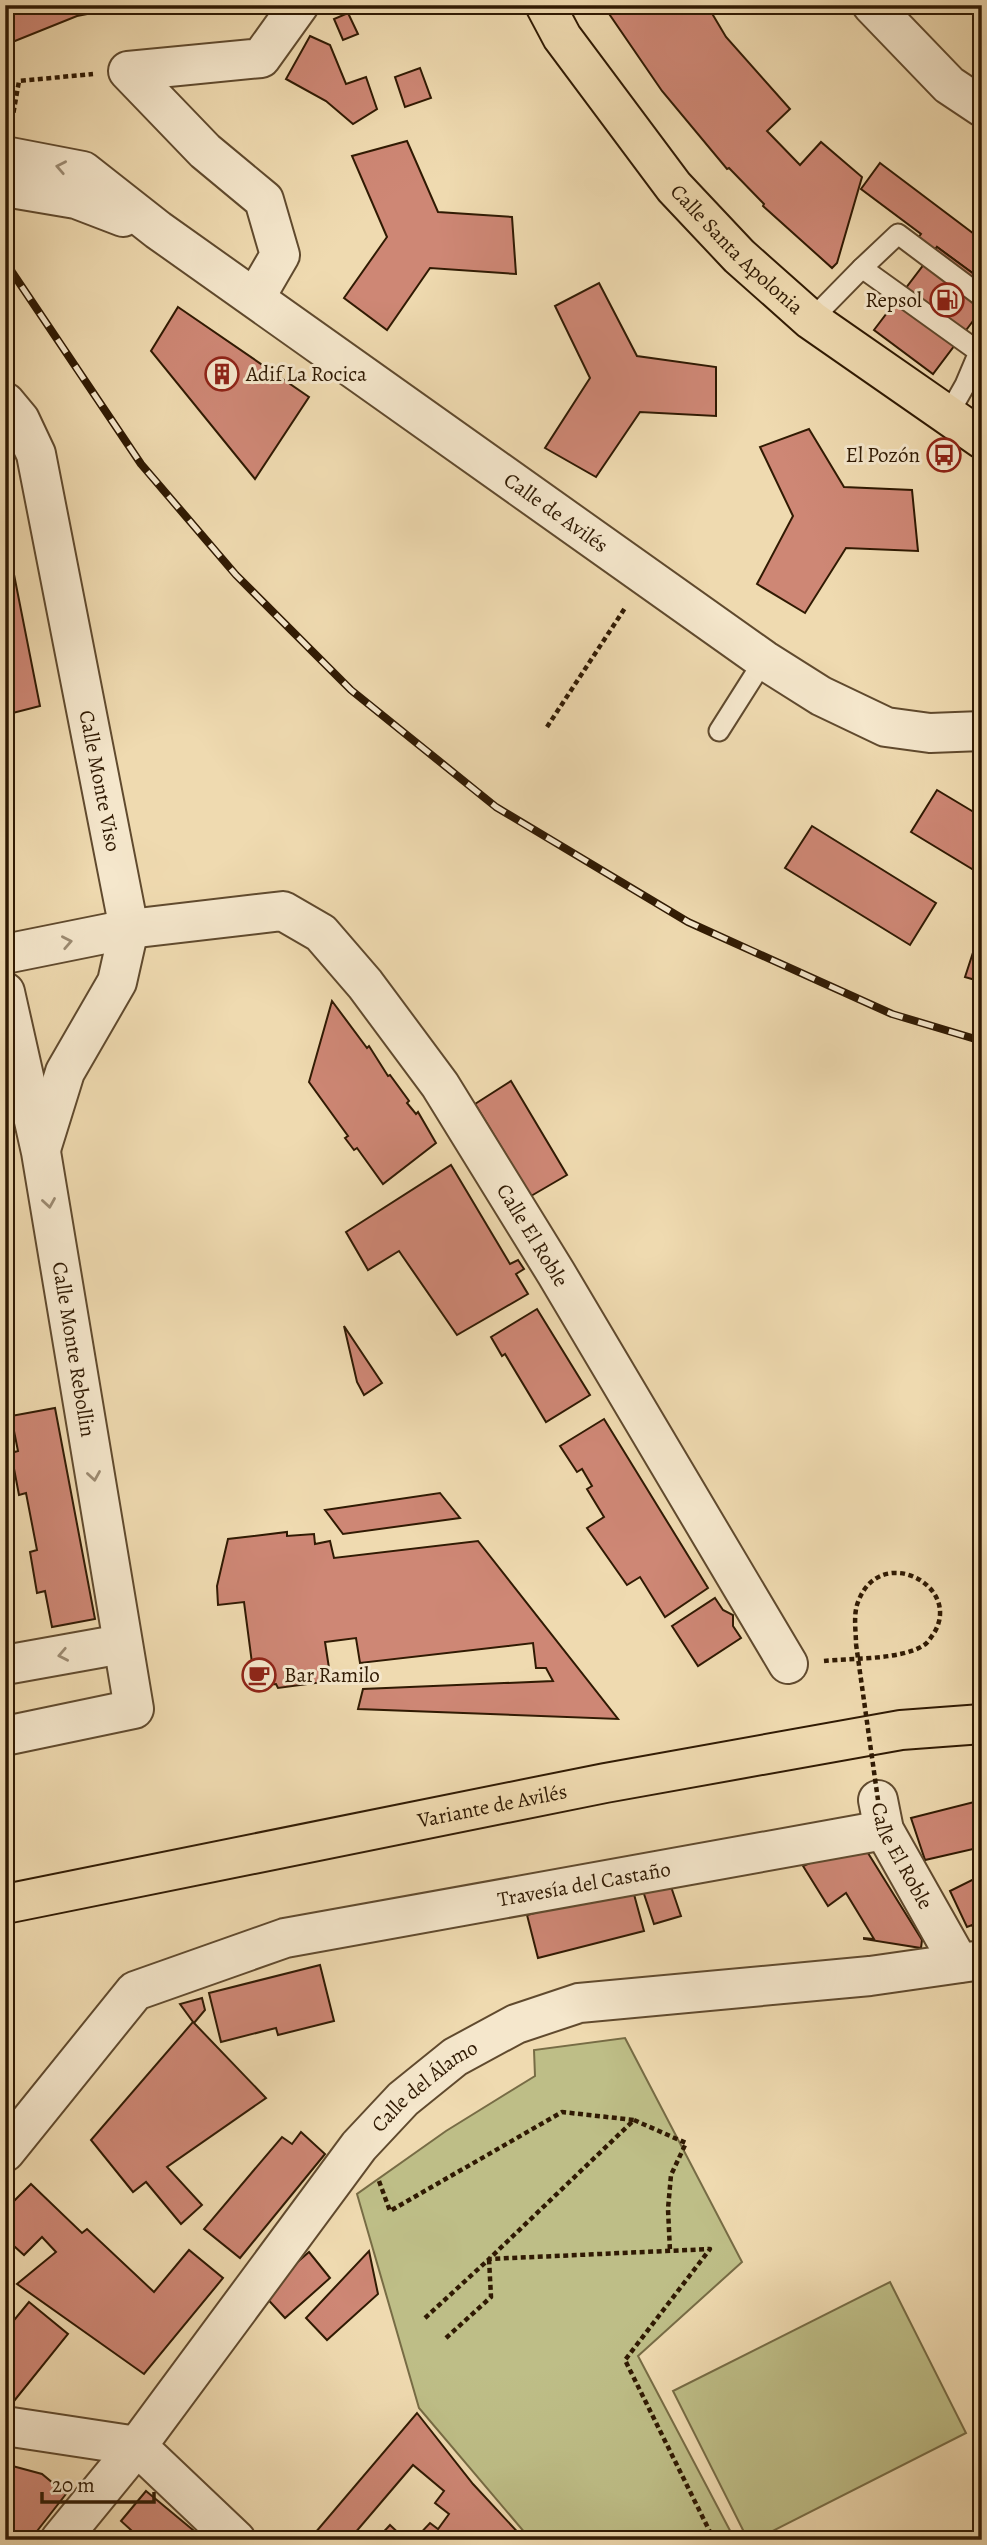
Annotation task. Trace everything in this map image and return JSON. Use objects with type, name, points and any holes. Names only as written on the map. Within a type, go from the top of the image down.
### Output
[{"type":"main road","name":"Calle Santa Apolonia","points":[[545,5],[562,37],[674,187],[739,256],[811,320],[982,439]]},
{"type":"main road","name":"Variante de Avilés","points":[[5,1904],[605,1783],[901,1730],[982,1724]]},
{"type":"street","points":[[128,71],[261,58],[299,6]]},
{"type":"street","points":[[886,11],[949,85],[982,107]]},
{"type":"street","points":[[128,71],[205,151],[264,200],[280,255],[255,298]]},
{"type":"street","name":"Calle de Avilés","points":[[5,156],[83,171],[158,230],[764,660],[821,696],[886,727],[930,733],[982,731]]},
{"type":"street","name":"Calle de Avilés","points":[[5,187],[76,200],[158,230]]},
{"type":"street","name":"Calle Monte Viso","points":[[5,402],[20,420],[36,454],[129,929],[117,982],[65,1072],[41,1152]]},
{"type":"street","name":"Calle El Roble","points":[[5,954],[129,929],[282,911],[321,933],[365,984],[440,1085],[556,1273],[788,1664]]},
{"type":"street","name":"Calle Monte Rebollin","points":[[5,992],[41,1152],[134,1709],[5,1735]]},
{"type":"street","points":[[5,1665],[122,1644]]},
{"type":"street","name":"Calle El Roble","points":[[881,1815],[971,1961]]},
{"type":"street","name":"Travesía del Castaño","points":[[5,2152],[135,1991],[285,1937],[881,1815]]},
{"type":"street","name":"Calle del Álamo","points":[[60,2540],[137,2446],[359,2146],[403,2099],[455,2057],[516,2024],[579,2003],[870,1976],[971,1961]]},
{"type":"street","points":[[5,2426],[137,2446],[236,2540]]},
{"type":"lane","points":[[811,320],[898,234],[982,297]]},
{"type":"lane","points":[[862,268],[980,349],[965,385],[948,415]]},
{"type":"lane","points":[[719,731],[764,660]]},
{"type":"path","points":[[5,156],[19,81],[128,71]]},
{"type":"path","points":[[547,727],[645,576]]},
{"type":"path","name":"Calle El Roble","points":[[788,1664],[903,1654],[926,1645],[940,1616],[939,1601],[922,1580],[900,1571],[875,1578],[857,1604],[856,1644],[881,1815]]},
{"type":"path","points":[[340,2171],[377,2176],[390,2211],[562,2112],[634,2120],[686,2143],[671,2175],[667,2209],[670,2251]]},
{"type":"path","points":[[425,2318],[634,2120]]},
{"type":"path","points":[[489,2259],[710,2249],[625,2360],[714,2540]]},
{"type":"path","points":[[446,2338],[491,2297],[489,2259]]},
{"type":"green space","points":[[625,2038],[742,2262],[638,2356],[735,2540],[531,2540],[419,2408],[357,2194],[446,2131],[535,2076],[534,2050]]},
{"type":"green space","points":[[890,2282],[966,2433],[755,2540],[748,2540],[673,2391]]},
{"type":"building","points":[[5,5],[133,5],[77,16],[5,45]]},
{"type":"building","points":[[603,5],[707,5],[726,37],[790,109],[767,131],[800,165],[821,142],[862,177],[837,263],[832,268],[763,206],[729,168],[727,169],[662,91]]},
{"type":"building","points":[[348,13],[358,34],[343,40],[334,19]]},
{"type":"building","points":[[310,36],[330,45],[346,84],[366,77],[377,109],[353,124],[326,101],[286,79]]},
{"type":"building","points":[[420,68],[431,98],[405,107],[395,77]]},
{"type":"building","points":[[407,141],[438,212],[512,217],[516,274],[430,268],[387,330],[344,298],[387,237],[352,156]]},
{"type":"building","points":[[880,163],[982,240],[982,280],[937,247],[934,251],[917,239],[921,234],[861,189]]},
{"type":"building","points":[[937,247],[982,280],[982,309],[933,374],[874,330]]},
{"type":"building","points":[[599,283],[637,356],[716,367],[716,416],[640,412],[596,477],[545,448],[590,378],[555,306]]},
{"type":"building","name":"Adif La Rocica","points":[[178,307],[309,397],[255,479],[151,351]]},
{"type":"building","points":[[809,429],[844,487],[912,490],[918,551],[846,548],[805,613],[757,584],[793,516],[760,447]]},
{"type":"building","points":[[5,529],[40,706],[5,715]]},
{"type":"building","points":[[937,790],[982,817],[982,875],[911,832]]},
{"type":"building","points":[[812,826],[936,903],[910,945],[785,868]]},
{"type":"building","points":[[982,931],[982,982],[965,977]]},
{"type":"building","points":[[332,1001],[367,1048],[369,1046],[388,1076],[390,1075],[409,1101],[407,1103],[416,1114],[418,1112],[436,1143],[383,1184],[357,1148],[354,1150],[345,1138],[348,1136],[309,1082]]},
{"type":"building","points":[[511,1081],[567,1175],[531,1196],[475,1104]]},
{"type":"building","points":[[5,1155],[13,1195],[5,1196]]},
{"type":"building","points":[[451,1165],[510,1264],[518,1260],[524,1269],[516,1274],[528,1294],[457,1335],[399,1251],[368,1270],[346,1232]]},
{"type":"building","points":[[537,1309],[590,1395],[546,1422],[505,1354],[502,1356],[491,1337]]},
{"type":"building","points":[[344,1326],[382,1383],[364,1395],[357,1382]]},
{"type":"building","points":[[55,1408],[95,1619],[52,1627],[45,1591],[37,1593],[30,1552],[37,1550],[26,1493],[19,1495],[11,1453],[18,1451],[11,1416]]},
{"type":"building","points":[[604,1419],[708,1588],[665,1617],[640,1577],[627,1585],[587,1528],[604,1517],[587,1489],[592,1486],[582,1469],[577,1472],[560,1446]]},
{"type":"building","points":[[440,1493],[460,1518],[343,1534],[325,1510]]},
{"type":"building","points":[[287,1532],[287,1536],[314,1534],[315,1544],[330,1541],[334,1558],[478,1541],[618,1719],[358,1709],[363,1689],[553,1681],[546,1668],[536,1668],[533,1643],[360,1663],[356,1638],[325,1642],[331,1681],[278,1688],[276,1684],[255,1686],[244,1602],[218,1605],[217,1586],[228,1539]]},
{"type":"building","points":[[715,1598],[723,1610],[733,1615],[733,1626],[741,1638],[698,1666],[672,1626]]},
{"type":"building","points":[[982,1800],[982,1847],[925,1860],[911,1818]]},
{"type":"building","points":[[863,1845],[922,1940],[921,1948],[864,1939],[874,1939],[846,1893],[828,1906],[803,1866],[840,1850]]},
{"type":"building","points":[[666,1872],[681,1916],[654,1924],[639,1879]]},
{"type":"building","points":[[982,1875],[982,1933],[977,1935],[972,1925],[967,1927],[950,1891]]},
{"type":"building","points":[[632,1887],[644,1931],[538,1958],[527,1915]]},
{"type":"building","points":[[320,1965],[334,2021],[278,2035],[276,2028],[221,2042],[209,1993]]},
{"type":"building","points":[[202,1998],[205,2010],[194,2023],[266,2098],[167,2167],[202,2205],[181,2224],[146,2182],[133,2192],[91,2140],[193,2022],[180,2004]]},
{"type":"building","points":[[301,2132],[325,2154],[240,2258],[204,2229],[282,2137],[292,2144]]},
{"type":"building","points":[[31,2184],[82,2233],[87,2229],[154,2292],[189,2250],[223,2278],[144,2374],[17,2284],[56,2252],[42,2237],[24,2255],[5,2238],[5,2210]]},
{"type":"building","points":[[369,2251],[378,2294],[327,2340],[306,2318]]},
{"type":"building","points":[[309,2252],[330,2278],[285,2318],[262,2293]]},
{"type":"building","points":[[29,2302],[68,2334],[10,2406],[5,2402],[5,2331]]},
{"type":"building","points":[[417,2413],[473,2484],[525,2540],[414,2540],[430,2523],[438,2529],[449,2514],[435,2503],[444,2491],[413,2465],[349,2540],[309,2540]]},
{"type":"building","points":[[5,2464],[42,2474],[66,2494],[30,2540],[5,2540]]},
{"type":"building","points":[[146,2491],[205,2540],[142,2540],[121,2521]]},
{"type":"building","points":[[390,2525],[406,2540],[376,2540]]},
{"type":"railway","points":[[5,259],[141,464],[236,575],[351,690],[496,807],[688,922],[892,1014],[982,1041]]},
{"type":"place","name":"Repsol","points":[[947,300]]},
{"type":"place","name":"Adif La Rocica","points":[[222,374]]},
{"type":"place","name":"El Pozón","points":[[944,455]]},
{"type":"place","name":"Bar Ramilo","points":[[259,1675]]}]
